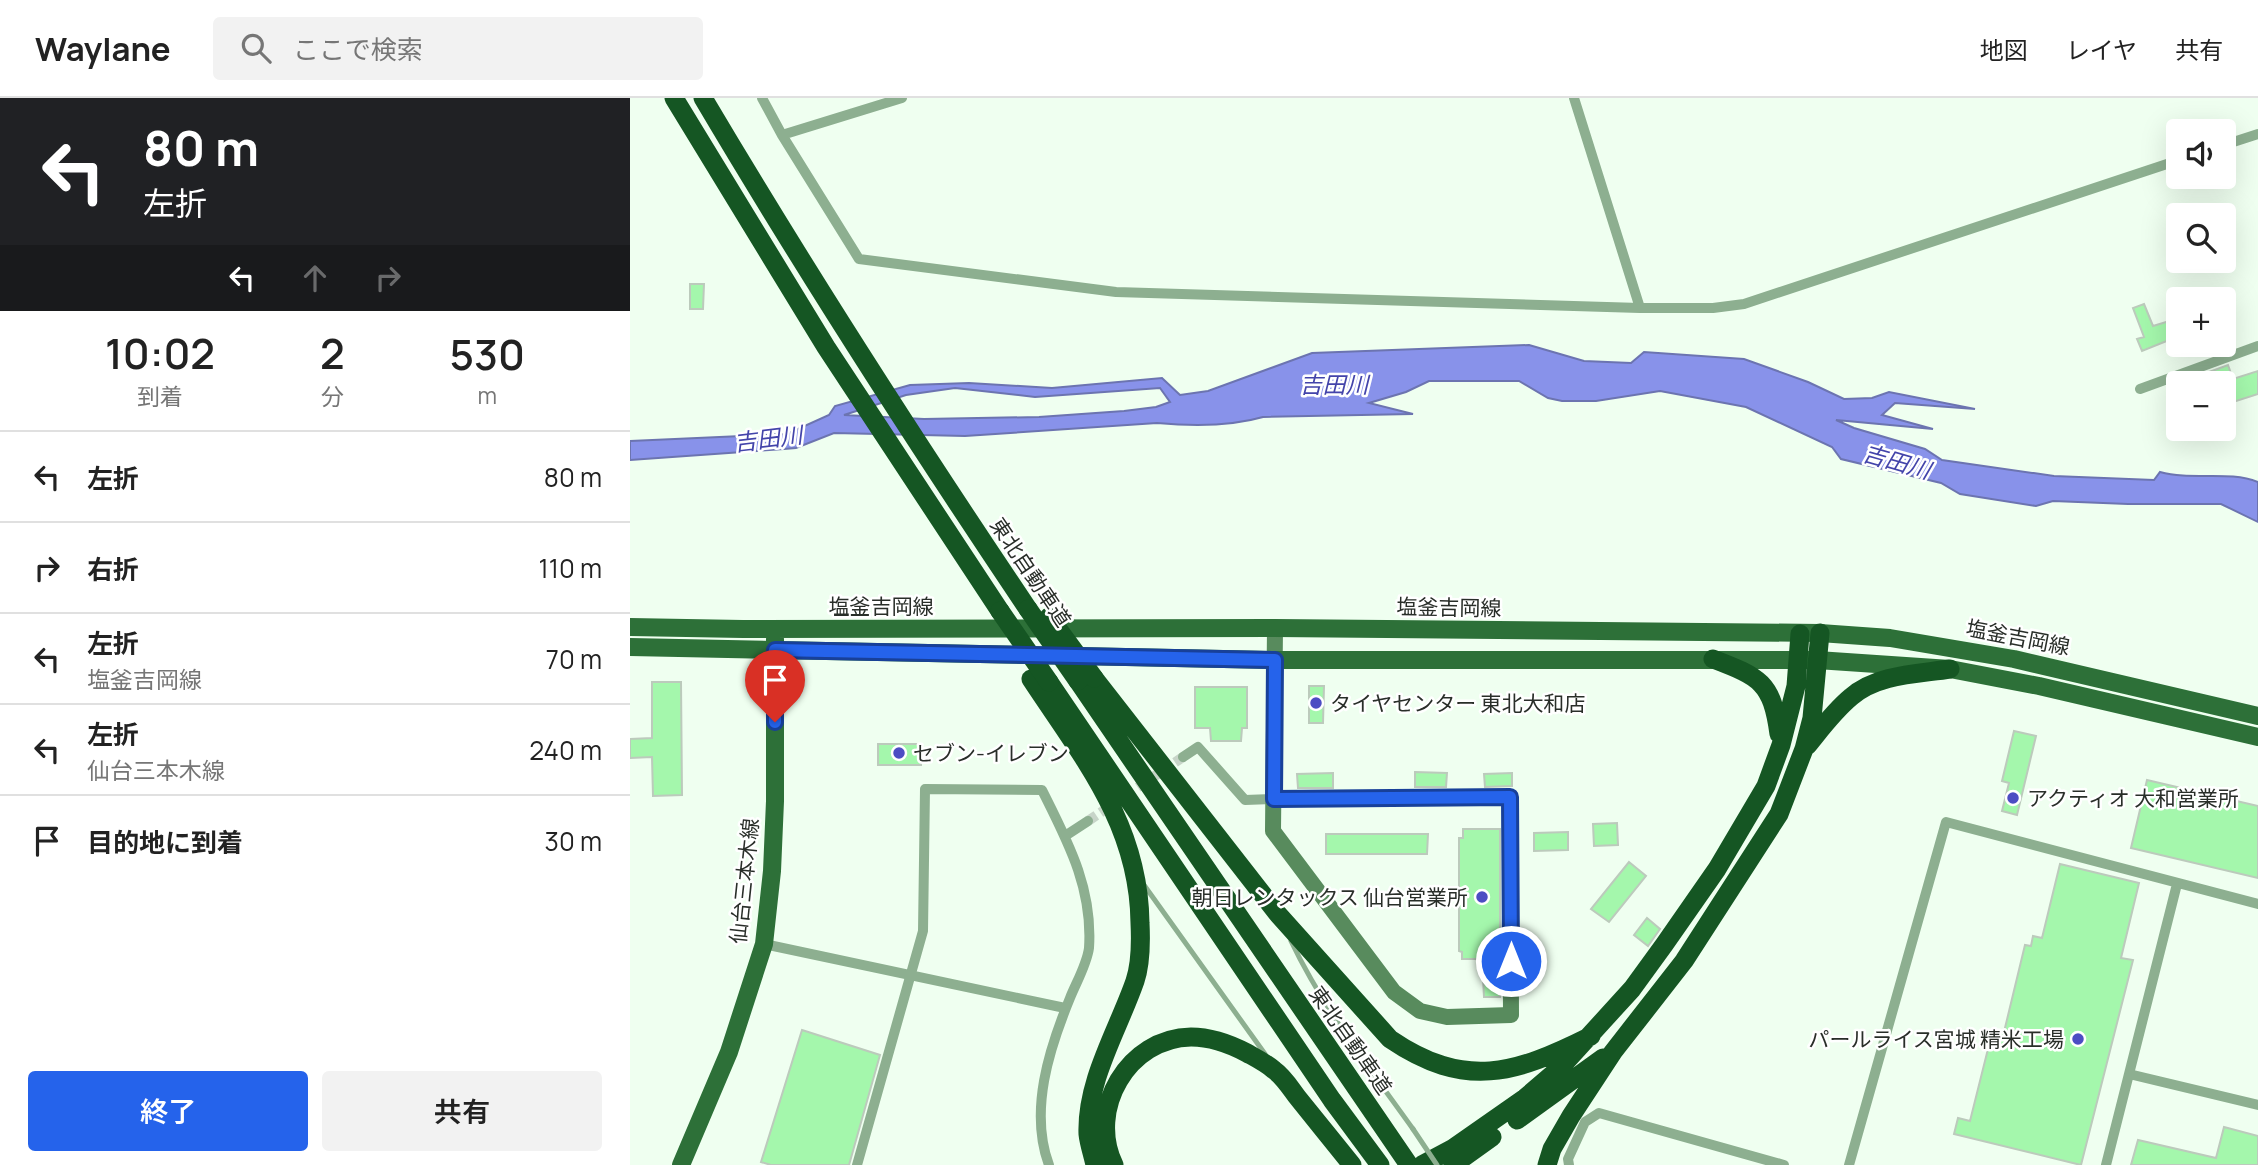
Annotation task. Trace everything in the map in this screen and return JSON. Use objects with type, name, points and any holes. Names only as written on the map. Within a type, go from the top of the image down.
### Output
[{"type":"highway","points":[[674,98],[992,611],[1332,1100],[1376,1159]]},
{"type":"highway","name":"東北自動車道","points":[[702,98],[789,243],[946,487],[1086,679],[1409,1165]]},
{"type":"highway","points":[[1422,1165],[1452,1149],[1525,1098],[1560,1068],[1632,989],[1717,869],[1766,786],[1781,745],[1796,686],[1800,634]]},
{"type":"highway","points":[[1547,1165],[1552,1149],[1571,1115],[1613,1052],[1684,961],[1779,814],[1804,749],[1812,718],[1820,634]]},
{"type":"highway","points":[[1713,659],[1744,671],[1767,689],[1776,710],[1781,745]]},
{"type":"highway","points":[[1804,749],[1852,695],[1866,687],[1888,679],[1950,669]]},
{"type":"highway","points":[[1086,679],[1277,913],[1390,1039],[1439,1066],[1481,1071],[1524,1065],[1555,1054],[1591,1036]]},
{"type":"highway","points":[[1040,680],[1115,811],[1137,874],[1141,948],[1136,978],[1090,1101],[1088,1135],[1095,1165]]},
{"type":"highway","points":[[1114,1165],[1106,1133],[1107,1109],[1116,1085],[1130,1064],[1145,1051],[1167,1041],[1191,1037],[1221,1041],[1248,1053],[1276,1071],[1351,1164]]},
{"type":"highway","points":[[1453,1165],[1613,1052]]},
{"type":"main road","name":"塩釜吉岡線","points":[[630,626],[774,629],[1275,628],[1820,634],[1890,639],[2014,659],[2258,716]]},
{"type":"main road","name":"仙台三本木線","points":[[681,1165],[729,1052],[764,944],[772,871],[774,815],[774,629]]},
{"type":"main road","points":[[630,647],[1275,660],[1817,660],[1950,669],[2039,686],[2258,737]]},
{"type":"street","points":[[762,98],[859,259],[1116,292],[1640,309],[1713,308],[1744,304],[2166,164]]},
{"type":"street","points":[[782,135],[902,98]]},
{"type":"street","points":[[1574,98],[1640,309]]},
{"type":"street","points":[[2236,141],[2258,134]]},
{"type":"street","points":[[2140,388],[2258,346]]},
{"type":"street","points":[[1183,757],[1198,747],[1245,800],[1274,799],[1510,797],[1511,1015],[1447,1017],[1420,1011],[1394,992],[1273,831],[1274,799],[1275,628]]},
{"type":"street","points":[[857,1165],[923,931],[925,789],[1042,790],[1082,878],[1088,911],[1089,951],[1065,1008],[1043,1083],[1040,1122],[1049,1165]]},
{"type":"street","points":[[1065,836],[1088,821]]},
{"type":"street","points":[[1849,1165],[1946,822],[2258,904]]},
{"type":"street","points":[[2106,1165],[2177,884]]},
{"type":"street","points":[[764,944],[1065,1008]]},
{"type":"street","points":[[2129,1074],[2258,1105]]},
{"type":"street","points":[[1569,1165],[1568,1159],[1585,1122],[1599,1113],[1784,1165]]},
{"type":"lane","points":[[1137,874],[1276,1071]]},
{"type":"lane","points":[[1277,913],[1304,969],[1437,1165]]},
{"type":"water","name":"吉田川","points":[[1529,345],[1584,361],[1631,363],[1644,352],[1744,359],[1808,382],[1844,399],[1872,398],[1889,392],[1975,409],[1895,403],[1882,415],[1933,429],[1836,420],[1925,449],[1942,460],[2054,476],[2154,480],[2160,472],[2185,476],[2247,478],[2258,482],[2258,522],[2221,504],[2053,501],[2036,506],[1960,494],[1941,483],[1841,459],[1832,447],[1746,407],[1660,391],[1596,401],[1562,401],[1548,398],[1519,381],[1429,381],[1406,392],[1369,403],[1413,414],[1263,417],[1223,424],[1157,423],[965,436],[834,433],[796,448],[630,460],[630,441],[787,434],[829,415],[835,406],[910,385],[969,383],[1052,388],[1162,378],[1180,395],[1208,391],[1312,353]],"holes":[[[955,388],[1035,397],[1160,388],[1170,402],[1156,407],[1124,411],[1039,417],[924,419],[844,415],[906,395]]]},
{"type":"building","points":[[690,284],[704,284],[703,309],[690,309]]},
{"type":"building","points":[[2144,304],[2153,326],[2166,322],[2166,341],[2142,351],[2137,339],[2144,337],[2133,308]]},
{"type":"building","points":[[2228,365],[2230,371],[2212,371]]},
{"type":"building","points":[[2258,371],[2258,394],[2236,401],[2236,378]]},
{"type":"building","points":[[652,682],[681,682],[682,795],[653,796],[652,757],[630,758],[630,739],[652,738]]},
{"type":"building","points":[[1309,686],[1324,686],[1323,723],[1309,723]]},
{"type":"building","points":[[1195,687],[1247,687],[1247,728],[1242,728],[1241,741],[1211,741],[1210,728],[1195,728]]},
{"type":"building","points":[[2014,731],[2036,736],[2017,815],[2002,811],[2009,783],[2002,781]]},
{"type":"building","points":[[878,744],[921,744],[921,765],[878,765]]},
{"type":"building","points":[[1415,772],[1447,773],[1446,787],[1415,787]]},
{"type":"building","points":[[1333,773],[1333,788],[1298,788],[1297,774]]},
{"type":"building","points":[[1512,773],[1512,786],[1485,787],[1484,774]]},
{"type":"building","points":[[2147,780],[2258,806],[2258,878],[2131,848]]},
{"type":"building","points":[[1617,823],[1618,845],[1594,846],[1593,824]]},
{"type":"building","points":[[1463,829],[1500,829],[1500,997],[1484,997],[1482,959],[1462,959],[1462,952],[1459,951],[1459,838],[1463,838]]},
{"type":"building","points":[[1568,832],[1568,850],[1534,851],[1534,833]]},
{"type":"building","points":[[1326,834],[1428,834],[1427,854],[1326,854]]},
{"type":"building","points":[[1629,862],[1646,876],[1609,922],[1591,909]]},
{"type":"building","points":[[2060,864],[2139,883],[2121,958],[2133,960],[2081,1165],[1954,1134],[1958,1118],[1970,1121],[1993,1029],[2004,1032],[2025,945],[2031,946],[2033,936],[2042,938]]},
{"type":"building","points":[[1647,918],[1660,929],[1648,946],[1634,935]]},
{"type":"building","points":[[802,1030],[880,1055],[849,1165],[771,1165],[761,1162]]},
{"type":"building","points":[[2224,1127],[2258,1136],[2258,1165],[2131,1165],[2138,1140],[2216,1158]]},
{"type":"tunnel","points":[[1088,821],[1183,757]]},
{"type":"place","name":"タイヤセンター 東北大和店","points":[[1316,703]]},
{"type":"place","name":"セブン-イレブン","points":[[899,753]]},
{"type":"place","name":"アクティオ 大和営業所","points":[[2013,798]]},
{"type":"place","name":"朝日レンタックス 仙台営業所","points":[[1482,897]]},
{"type":"place","name":"パールライス宮城 精米工場","points":[[2078,1039]]},
{"type":"route","points":[[775,722],[775,650],[1275,660],[1274,799],[1510,797],[1511,961]]}]
